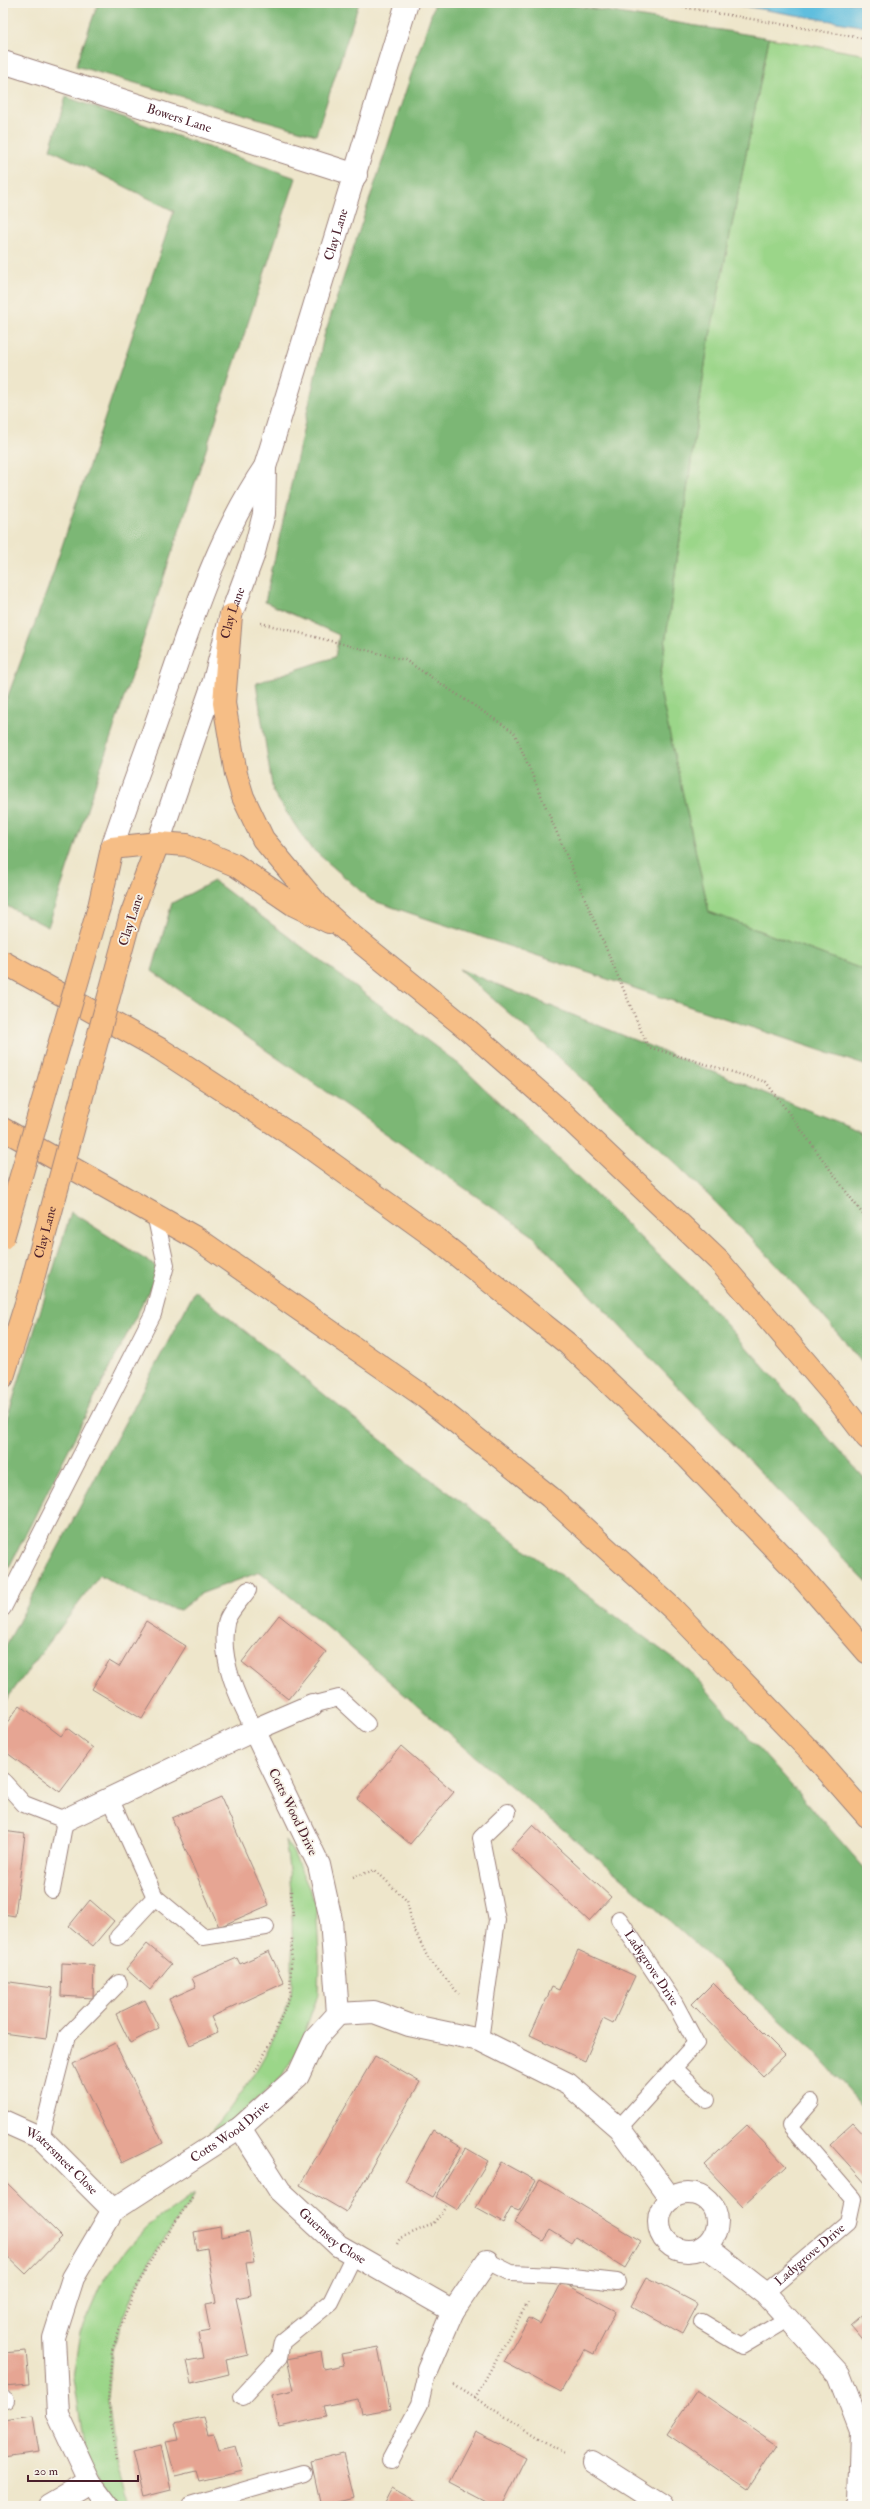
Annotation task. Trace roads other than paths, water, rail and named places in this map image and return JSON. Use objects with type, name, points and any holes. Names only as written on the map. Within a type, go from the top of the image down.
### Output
[{"type":"main road","points":[[231,615],[224,703],[236,774],[243,797],[263,839],[313,899],[344,929],[466,1028],[640,1185],[719,1261],[838,1400],[867,1438]]},
{"type":"main road","points":[[112,848],[158,843],[187,845],[235,865],[294,905],[344,929]]},
{"type":"main road","name":"Clay Lane","points":[[3,1377],[28,1297],[130,918],[158,843]]},
{"type":"main road","name":"Clay Lane","points":[[3,1238],[99,907],[112,848]]},
{"type":"main road","points":[[3,962],[160,1049],[302,1142],[434,1237],[568,1344],[686,1456],[800,1575],[867,1652]]},
{"type":"main road","points":[[3,1129],[198,1239],[422,1395],[550,1497],[672,1608],[809,1750],[867,1816]]},
{"type":"street","name":"Clay Lane","points":[[158,843],[214,681],[231,615],[244,585],[264,514],[265,467],[356,175],[407,3]]},
{"type":"street","name":"Bowers Lane","points":[[3,62],[356,175]]},
{"type":"street","name":"Clay Lane","points":[[112,848],[134,782],[217,557],[243,499],[265,467]]},
{"type":"street","points":[[65,1820],[254,1730],[312,1705]]},
{"type":"street","name":"Cotts Wood Drive","points":[[108,2506],[90,2482],[58,2414],[54,2338],[73,2278],[113,2210],[240,2128],[298,2076],[314,2039],[338,2014],[330,1920],[319,1865],[254,1730]]},
{"type":"street","points":[[338,2014],[374,2012],[409,2024],[480,2040],[568,2084],[619,2128],[671,2199]]},
{"type":"street","name":"Watersmeet Close","points":[[3,2121],[41,2138],[113,2210]]},
{"type":"street","name":"Guernsey Close","points":[[240,2128],[280,2191],[339,2246],[453,2311]]},
{"type":"street","points":[[685,2193],[695,2193],[711,2204],[718,2222],[712,2239],[705,2246],[688,2251],[670,2245],[664,2238],[660,2219],[662,2210],[671,2199],[685,2193]]},
{"type":"street","name":"Ladygrove Drive","points":[[705,2246],[765,2293],[839,2374],[861,2431],[861,2505]]},
{"type":"street","points":[[428,2369],[453,2311],[487,2262]]},
{"type":"street","points":[[593,2462],[649,2503]]},
{"type":"street","points":[[50,2506],[90,2482]]},
{"type":"lane","points":[[3,1608],[153,1314],[166,1265],[155,1214]]},
{"type":"lane","points":[[248,1590],[226,1622],[225,1650],[237,1696],[254,1730]]},
{"type":"lane","points":[[312,1705],[339,1698],[367,1724]]},
{"type":"lane","points":[[3,1781],[24,1804],[65,1820],[52,1890]]},
{"type":"lane","points":[[110,1798],[155,1897],[203,1937],[266,1927]]},
{"type":"lane","points":[[480,2040],[497,1920],[481,1838],[508,1812]]},
{"type":"lane","points":[[118,1937],[155,1897]]},
{"type":"lane","name":"Ladygrove Drive","points":[[619,1919],[674,2002],[696,2042],[619,2128]]},
{"type":"lane","points":[[41,2138],[67,2036],[119,1983]]},
{"type":"lane","points":[[673,2068],[706,2100]]},
{"type":"lane","name":"Ladygrove Drive","points":[[765,2293],[848,2222],[853,2199],[790,2126],[811,2102]]},
{"type":"lane","points":[[242,2397],[279,2357],[282,2342],[331,2302],[354,2255]]},
{"type":"lane","points":[[487,2262],[512,2273],[544,2274],[617,2282]]},
{"type":"lane","points":[[702,2322],[742,2346],[789,2318]]},
{"type":"lane","points":[[390,2460],[420,2404],[428,2369]]},
{"type":"lane","points":[[190,2506],[304,2473]]},
{"type":"water","points":[[725,3],[867,3],[867,27]]}]
